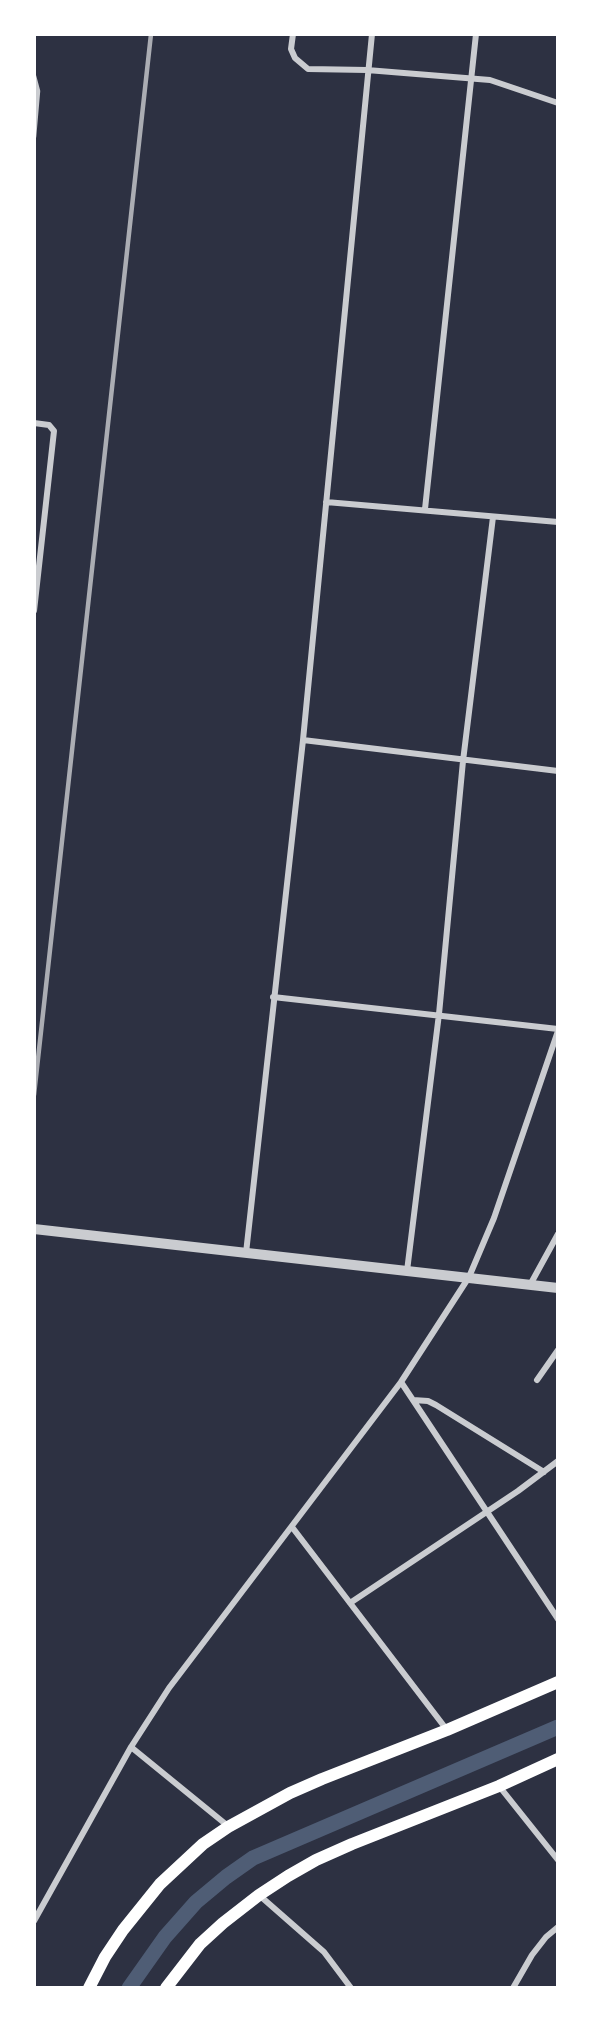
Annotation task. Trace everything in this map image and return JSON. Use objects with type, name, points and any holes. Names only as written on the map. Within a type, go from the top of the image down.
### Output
[{"type":"main road","points":[[89,1988],[117,1939],[154,1892],[188,1858],[228,1827],[269,1804],[322,1779],[447,1730],[558,1682]]},
{"type":"main road","points":[[166,1988],[200,1944],[223,1923],[259,1895],[316,1860],[499,1786],[558,1759]]},
{"type":"street","points":[[293,34],[291,49],[295,58],[308,69],[367,70],[490,80],[558,103]]},
{"type":"street","points":[[246,1253],[303,740],[372,34]]},
{"type":"street","points":[[425,509],[476,34]]},
{"type":"street","points":[[34,423],[51,427],[54,431],[34,611]]},
{"type":"street","points":[[327,502],[558,522]]},
{"type":"street","points":[[407,1271],[439,1014],[463,760],[493,517]]},
{"type":"street","points":[[303,740],[558,771]]},
{"type":"street","points":[[34,1921],[131,1747],[169,1688],[401,1382],[469,1277],[494,1218],[558,1030],[439,1014],[273,997]]},
{"type":"street","points":[[34,1229],[558,1288]]},
{"type":"street","points":[[530,1285],[558,1234]]},
{"type":"street","points":[[537,1380],[558,1350]]},
{"type":"street","points":[[401,1382],[558,1619]]},
{"type":"street","points":[[413,1400],[428,1401],[436,1405],[544,1472]]},
{"type":"street","points":[[350,1603],[558,1461]]},
{"type":"street","points":[[292,1527],[447,1730]]},
{"type":"street","points":[[131,1747],[228,1827]]},
{"type":"street","points":[[499,1786],[558,1860]]},
{"type":"street","points":[[259,1895],[324,1952],[351,1988]]},
{"type":"street","points":[[513,1988],[532,1955],[558,1927]]},
{"type":"street","points":[[341,1988],[346,1979]]},
{"type":"lane","points":[[34,76],[38,92],[34,136]]},
{"type":"lane","points":[[34,526],[43,527]]},
{"type":"waterway","points":[[129,1988],[165,1937],[196,1902],[253,1858],[558,1727]]},
{"type":"railway","points":[[34,1095],[151,34]]}]
